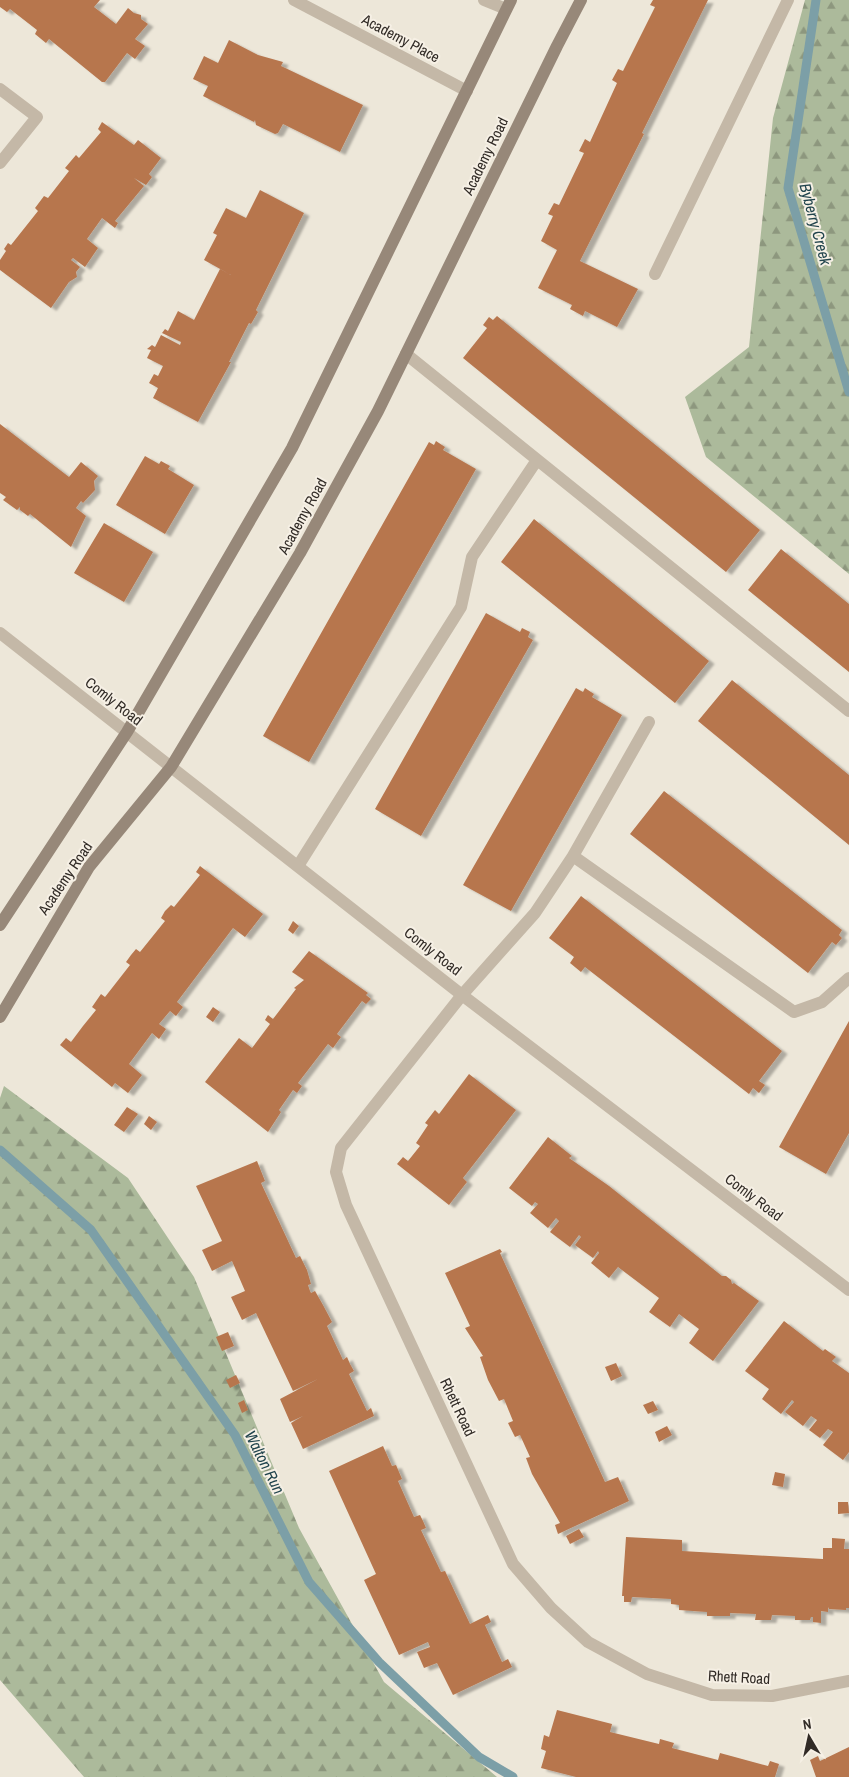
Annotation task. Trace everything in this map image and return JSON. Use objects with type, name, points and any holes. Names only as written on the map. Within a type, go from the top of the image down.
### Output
[{"type":"main road","name":"Academy Road","points":[[0,1017],[89,867],[171,767],[300,552],[378,411],[581,0]]},
{"type":"main road","name":"Academy Road","points":[[0,925],[126,732],[292,448],[509,5]]},
{"type":"street","name":"Academy Place","points":[[294,0],[467,91]]},
{"type":"street","points":[[484,0],[509,5]]},
{"type":"street","points":[[655,274],[788,0]]},
{"type":"street","points":[[0,89],[37,117],[0,163]]},
{"type":"street","points":[[406,354],[849,711]]},
{"type":"street","points":[[298,866],[461,607],[472,557],[537,460]]},
{"type":"street","name":"Comly Road","points":[[0,633],[462,995],[849,1290]]},
{"type":"street","name":"Rhett Road","points":[[649,722],[573,856],[535,913],[462,995],[341,1148],[336,1172],[346,1205],[362,1241],[513,1564],[550,1608],[588,1642],[647,1674],[712,1695],[772,1696],[849,1681]]},
{"type":"street","points":[[573,856],[794,1012],[822,1002],[849,978]]},
{"type":"green space","points":[[805,0],[849,0],[849,574],[706,457],[685,397],[749,347],[773,118]]},
{"type":"green space","points":[[4,1086],[128,1178],[194,1277],[299,1528],[384,1682],[497,1777],[84,1777],[0,1680],[0,1098]]},
{"type":"building","points":[[0,0],[100,0],[94,7],[116,24],[128,8],[134,13],[141,15],[141,19],[148,24],[135,39],[145,46],[135,59],[127,53],[105,82],[102,82],[49,39],[46,43],[35,34],[37,30],[10,9],[7,12],[0,7]]},
{"type":"building","points":[[653,0],[708,0],[642,133],[644,134],[580,261],[638,289],[617,327],[585,311],[583,316],[570,309],[572,305],[538,288],[557,250],[541,241],[553,216],[548,214],[554,203],[559,205],[584,153],[579,151],[585,139],[590,142],[617,83],[612,80],[618,69],[623,71],[655,7],[650,5]]},
{"type":"building","points":[[229,40],[258,55],[283,62],[281,66],[363,105],[340,152],[283,124],[278,133],[275,134],[256,125],[255,120],[254,122],[203,96],[208,86],[193,79],[204,56],[218,63]]},
{"type":"building","points":[[102,122],[134,145],[138,140],[161,158],[149,174],[152,177],[146,185],[134,178],[144,186],[115,221],[118,223],[115,228],[102,218],[87,239],[98,248],[85,267],[73,258],[71,260],[80,267],[76,272],[77,277],[69,282],[51,308],[0,270],[0,260],[6,251],[4,249],[8,243],[11,245],[38,211],[35,208],[44,196],[48,198],[69,171],[65,168],[76,155],[79,158],[101,132],[98,129]]},
{"type":"building","points":[[260,190],[304,213],[256,310],[258,312],[251,324],[249,323],[229,362],[231,362],[198,422],[153,398],[158,388],[149,383],[154,374],[158,376],[163,366],[147,358],[151,350],[147,349],[152,345],[155,347],[161,335],[180,345],[181,342],[162,333],[165,329],[168,331],[178,311],[194,320],[220,269],[231,275],[204,260],[217,235],[213,233],[226,208],[246,218]]},
{"type":"building","points":[[497,316],[760,530],[726,572],[463,358],[487,328],[483,325],[489,317],[493,320]]},
{"type":"building","points":[[0,424],[69,477],[81,462],[98,476],[94,481],[95,490],[83,503],[81,501],[76,508],[86,516],[71,547],[30,514],[28,516],[20,510],[20,507],[17,510],[3,500],[6,497],[0,493]]},
{"type":"building","points":[[436,441],[445,447],[443,450],[476,469],[309,762],[263,736],[429,442],[434,445]]},
{"type":"building","points":[[145,456],[159,464],[161,461],[170,466],[168,469],[194,485],[165,534],[116,505]]},
{"type":"building","points":[[534,519],[709,661],[675,703],[501,562]]},
{"type":"building","points":[[104,523],[153,552],[124,602],[74,573]]},
{"type":"building","points":[[781,549],[849,604],[849,672],[748,590]]},
{"type":"building","points":[[486,613],[520,632],[522,628],[530,632],[528,637],[533,640],[421,836],[375,809]]},
{"type":"building","points":[[732,680],[849,775],[849,845],[698,721]]},
{"type":"building","points":[[576,688],[583,692],[585,688],[594,694],[592,697],[622,715],[511,911],[463,885]]},
{"type":"building","points":[[664,791],[842,930],[839,935],[842,938],[836,945],[832,942],[808,973],[630,834]]},
{"type":"building","points":[[200,866],[263,914],[245,937],[233,928],[177,1002],[183,1007],[176,1016],[170,1011],[159,1024],[166,1029],[159,1039],[152,1033],[129,1064],[142,1075],[128,1093],[115,1083],[112,1087],[60,1045],[66,1038],[71,1042],[96,1010],[92,1007],[101,994],[105,997],[130,965],[126,962],[131,955],[136,949],[140,952],[165,921],[161,918],[165,911],[171,905],[174,907],[200,875],[196,872]]},
{"type":"building","points":[[581,896],[782,1051],[759,1081],[765,1085],[759,1093],[753,1088],[749,1094],[585,967],[581,972],[570,963],[574,957],[549,938]]},
{"type":"building","points":[[293,921],[299,926],[293,934],[288,930]]},
{"type":"building","points":[[309,951],[368,993],[366,995],[371,999],[366,1004],[362,1001],[337,1034],[341,1037],[333,1048],[328,1044],[298,1083],[302,1086],[297,1093],[293,1090],[279,1110],[281,1112],[268,1132],[205,1082],[239,1038],[252,1048],[270,1024],[265,1020],[268,1015],[273,1019],[296,989],[294,988],[304,980],[292,972]]},
{"type":"building","points":[[213,1007],[220,1012],[213,1022],[206,1017]]},
{"type":"building","points":[[849,1021],[849,1133],[826,1174],[779,1147]]},
{"type":"building","points":[[469,1074],[516,1110],[463,1178],[467,1182],[449,1205],[397,1164],[403,1157],[408,1161],[420,1146],[416,1143],[428,1125],[425,1123],[435,1110],[439,1114]]},
{"type":"building","points":[[127,1107],[138,1114],[124,1132],[114,1125]]},
{"type":"building","points":[[149,1116],[157,1122],[151,1130],[144,1124]]},
{"type":"building","points":[[548,1137],[572,1156],[569,1158],[609,1186],[722,1276],[726,1276],[731,1280],[732,1284],[734,1283],[759,1301],[713,1361],[689,1343],[699,1329],[679,1314],[670,1327],[649,1312],[659,1298],[618,1267],[622,1262],[609,1278],[591,1263],[599,1253],[598,1251],[593,1258],[575,1245],[581,1237],[579,1235],[570,1247],[550,1232],[559,1221],[556,1218],[548,1228],[530,1213],[538,1204],[535,1202],[532,1206],[509,1188]]},
{"type":"building","points":[[257,1161],[265,1181],[261,1183],[296,1258],[300,1256],[307,1270],[311,1284],[308,1285],[310,1291],[311,1293],[315,1291],[332,1322],[327,1326],[343,1360],[347,1357],[354,1371],[349,1374],[367,1411],[371,1408],[374,1416],[303,1449],[291,1423],[303,1416],[290,1422],[280,1399],[318,1379],[293,1391],[256,1313],[242,1320],[231,1297],[245,1291],[232,1261],[212,1271],[202,1250],[222,1241],[196,1186]]},
{"type":"building","points":[[500,1249],[502,1252],[500,1253],[605,1482],[618,1477],[629,1501],[558,1534],[555,1525],[560,1523],[532,1474],[526,1458],[530,1457],[520,1435],[515,1437],[508,1423],[513,1421],[504,1399],[499,1401],[488,1380],[480,1357],[483,1356],[465,1328],[470,1326],[445,1273]]},
{"type":"building","points":[[784,1321],[823,1351],[825,1349],[836,1357],[832,1361],[849,1373],[849,1452],[843,1460],[823,1445],[833,1432],[828,1429],[820,1438],[809,1430],[817,1420],[811,1416],[803,1426],[785,1412],[794,1402],[792,1400],[781,1414],[762,1399],[769,1389],[745,1371]]},
{"type":"building","points":[[228,1332],[234,1346],[222,1351],[216,1337]]},
{"type":"building","points":[[616,1363],[622,1376],[611,1381],[605,1367]]},
{"type":"building","points":[[236,1375],[240,1383],[230,1388],[226,1380]]},
{"type":"building","points":[[244,1400],[248,1410],[242,1413],[238,1403]]},
{"type":"building","points":[[653,1401],[658,1410],[648,1414],[643,1405]]},
{"type":"building","points":[[667,1426],[672,1435],[659,1442],[655,1432]]},
{"type":"building","points":[[383,1446],[392,1466],[396,1465],[402,1479],[398,1481],[414,1517],[420,1515],[426,1528],[421,1530],[441,1572],[445,1571],[470,1624],[488,1615],[491,1622],[485,1625],[502,1662],[508,1659],[512,1667],[453,1695],[437,1663],[424,1668],[417,1652],[430,1647],[428,1642],[399,1655],[364,1580],[376,1574],[329,1471]]},
{"type":"building","points":[[775,1472],[785,1474],[783,1487],[772,1485]]},
{"type":"building","points":[[838,1502],[848,1502],[849,1513],[838,1514]]},
{"type":"building","points":[[579,1529],[584,1537],[570,1544],[566,1536]]},
{"type":"building","points":[[626,1537],[682,1540],[682,1551],[823,1559],[823,1548],[832,1548],[832,1538],[845,1539],[844,1549],[849,1549],[849,1608],[846,1608],[846,1610],[829,1609],[828,1607],[828,1612],[821,1611],[821,1623],[813,1622],[813,1617],[810,1620],[795,1620],[795,1616],[772,1615],[771,1620],[755,1620],[756,1614],[730,1613],[730,1616],[707,1616],[707,1612],[679,1610],[679,1605],[671,1604],[671,1599],[632,1597],[631,1602],[624,1602],[624,1596],[622,1596]]},
{"type":"building","points":[[557,1710],[612,1724],[610,1732],[659,1744],[660,1739],[674,1743],[672,1748],[718,1760],[720,1753],[768,1766],[770,1761],[779,1764],[775,1777],[576,1777],[541,1768],[546,1751],[541,1749],[544,1735],[549,1737]]},
{"type":"building","points":[[849,1747],[849,1777],[816,1777],[810,1760],[818,1756],[820,1761]]},
{"type":"waterway","name":"Byberry Creek","points":[[816,0],[788,188],[849,392]]},
{"type":"waterway","name":"Walton Run","points":[[0,1150],[91,1230],[235,1435],[309,1582],[379,1662],[479,1757],[513,1777]]}]
